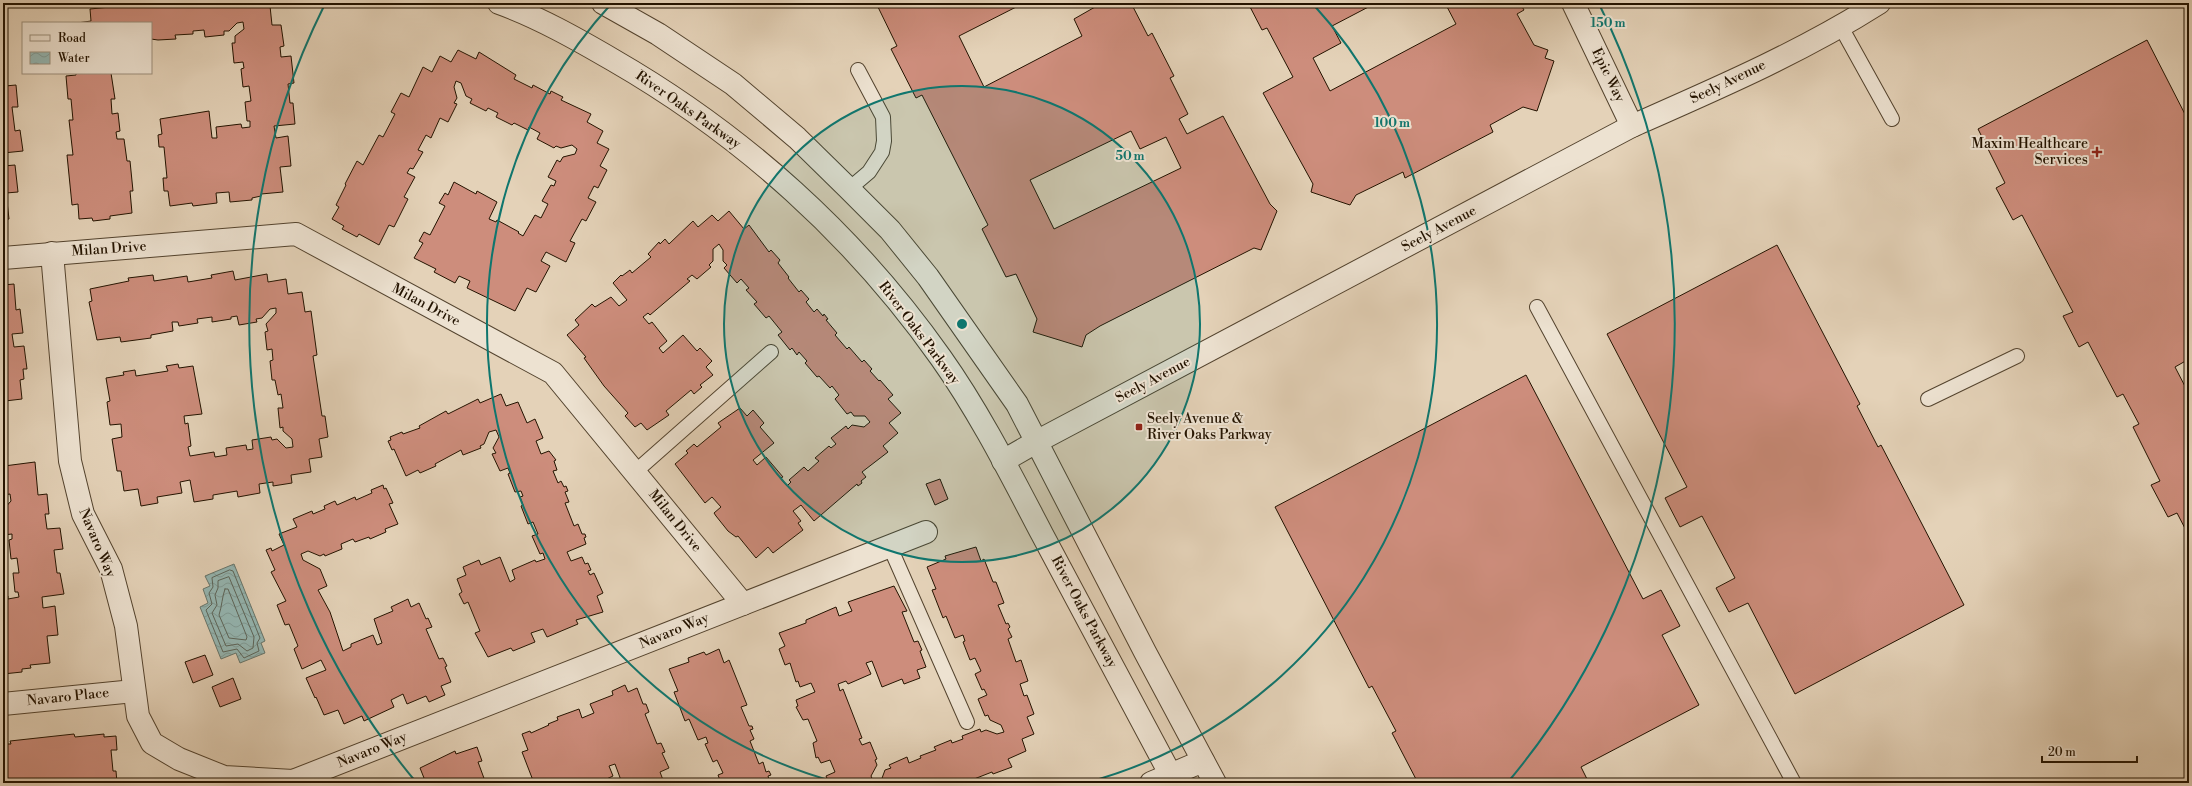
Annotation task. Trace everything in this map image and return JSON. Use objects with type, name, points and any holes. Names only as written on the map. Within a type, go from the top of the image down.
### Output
[{"type":"street","name":"River Oaks Parkway","points":[[499,3],[585,43],[658,86],[735,141],[802,198],[895,296],[943,360],[1003,461],[1178,780]]},
{"type":"street","points":[[603,3],[658,34],[733,84],[797,138],[849,189],[890,230],[928,276],[1017,404],[1215,783]]},
{"type":"street","name":"Epic Way","points":[[1573,3],[1632,126]]},
{"type":"street","name":"Seely Avenue","points":[[1003,461],[1036,442],[1632,126],[1710,92],[1841,27],[1879,3]]},
{"type":"street","name":"Milan Drive","points":[[3,258],[296,234],[553,373],[743,604]]},
{"type":"street","name":"Navaro Way","points":[[52,253],[70,461],[83,514],[111,569],[126,626],[138,716],[152,743],[179,759],[224,780],[294,781],[926,532]]},
{"type":"street","name":"Navaro Place","points":[[3,704],[134,691]]},
{"type":"street","points":[[1150,783],[1178,780],[1203,761]]},
{"type":"lane","points":[[1841,27],[1892,119]]},
{"type":"lane","points":[[849,189],[869,172],[882,152],[884,141],[883,117],[858,70]]},
{"type":"lane","points":[[1536,307],[1794,783]]},
{"type":"lane","points":[[635,472],[771,352]]},
{"type":"lane","points":[[1928,400],[2017,356]]},
{"type":"lane","points":[[890,547],[967,722]]},
{"type":"water","points":[[234,564],[265,641],[261,643],[265,653],[240,663],[236,653],[221,659],[200,607],[208,603],[203,589],[210,586],[205,576]]},
{"type":"building","points":[[110,3],[256,3],[256,7],[270,6],[272,25],[281,25],[284,46],[280,47],[281,57],[291,56],[294,83],[288,84],[290,103],[293,103],[295,124],[274,126],[276,138],[288,136],[291,166],[280,167],[283,192],[261,194],[261,196],[252,198],[252,200],[230,202],[229,192],[216,193],[217,203],[193,206],[192,203],[170,206],[168,191],[164,191],[163,178],[167,178],[164,147],[159,147],[158,135],[162,134],[160,119],[209,111],[212,138],[217,138],[216,127],[241,124],[242,128],[250,127],[250,121],[247,121],[245,102],[251,101],[249,86],[243,87],[241,69],[244,68],[243,62],[234,63],[232,43],[235,43],[235,36],[244,29],[243,22],[237,23],[229,31],[224,31],[224,35],[205,37],[204,30],[193,31],[193,34],[175,35],[176,39],[158,40],[152,39],[152,22],[84,22],[91,21],[90,9],[110,7]]},
{"type":"building","points":[[869,3],[1024,3],[959,36],[984,87],[1082,36],[1074,19],[1102,3],[1131,3],[1148,36],[1152,33],[1174,76],[1170,78],[1188,114],[1179,119],[1187,134],[1223,116],[1270,204],[1277,211],[1261,250],[1254,248],[1100,326],[1086,335],[1082,347],[1033,332],[1037,319],[1016,274],[1006,277],[982,229],[988,225],[922,95],[916,98],[891,49],[897,46],[877,5]],"holes":[[[1131,131],[1140,149],[1166,137],[1181,168],[1054,229],[1030,180]]]},
{"type":"building","points":[[1248,3],[1376,3],[1332,26],[1341,43],[1313,58],[1330,91],[1456,24],[1445,3],[1520,3],[1524,10],[1517,14],[1534,45],[1548,50],[1545,58],[1554,61],[1537,111],[1523,107],[1490,125],[1493,132],[1405,178],[1403,172],[1356,195],[1350,205],[1311,192],[1313,184],[1263,93],[1293,77],[1267,28],[1262,30]]},
{"type":"building","points":[[2147,40],[2189,122],[2189,359],[2175,367],[2189,394],[2189,536],[2177,513],[2168,517],[2151,485],[2160,481],[2133,427],[2139,424],[2123,394],[2117,397],[2088,342],[2079,347],[2063,316],[2073,312],[2022,215],[2013,220],[1996,188],[2005,183],[1978,129]]},
{"type":"building","points":[[3,50],[7,72],[4,72],[5,86],[16,85],[18,107],[12,107],[15,131],[20,130],[23,151],[3,153]]},
{"type":"building","points":[[458,50],[476,59],[479,52],[516,75],[514,79],[532,88],[533,85],[550,94],[551,91],[563,97],[561,100],[591,114],[587,122],[603,131],[597,143],[609,149],[600,166],[607,170],[598,188],[594,186],[588,198],[596,202],[586,221],[582,219],[570,241],[575,243],[566,262],[546,252],[541,261],[550,266],[536,292],[527,288],[515,311],[467,288],[470,281],[459,276],[455,283],[434,272],[436,269],[414,258],[423,243],[419,241],[424,232],[430,235],[445,206],[439,203],[445,193],[448,195],[454,182],[476,194],[477,191],[497,202],[489,219],[496,222],[497,220],[519,232],[518,233],[523,236],[535,215],[541,218],[548,204],[542,201],[551,185],[554,186],[556,181],[548,177],[557,160],[560,162],[563,157],[575,154],[577,149],[572,145],[561,148],[556,146],[554,148],[537,139],[540,133],[529,127],[528,130],[514,123],[512,125],[496,117],[498,113],[488,108],[486,111],[470,103],[472,99],[466,96],[461,83],[456,81],[454,87],[457,98],[454,103],[457,104],[448,122],[440,118],[431,138],[426,135],[418,150],[423,152],[413,169],[410,168],[407,173],[415,177],[404,197],[408,199],[394,227],[389,225],[379,245],[359,234],[357,237],[342,229],[344,226],[332,219],[339,207],[336,205],[346,185],[345,184],[357,161],[363,165],[379,135],[383,137],[395,114],[391,112],[401,93],[409,97],[423,67],[432,72],[440,56],[451,62]]},
{"type":"building","points":[[111,74],[115,99],[111,99],[112,114],[118,113],[120,131],[116,132],[117,139],[124,139],[127,161],[130,161],[133,191],[130,191],[132,213],[110,216],[110,219],[93,221],[92,218],[79,219],[78,204],[72,205],[67,155],[73,155],[69,120],[73,120],[71,99],[68,99],[66,76]]},
{"type":"building","points":[[15,165],[18,192],[6,193],[9,219],[3,220],[3,166]]},
{"type":"building","points":[[729,211],[744,229],[749,225],[769,252],[771,250],[780,260],[778,263],[789,277],[788,278],[799,292],[801,290],[809,299],[806,302],[814,312],[817,309],[823,316],[824,314],[828,319],[826,320],[837,333],[835,335],[847,349],[849,347],[862,362],[864,360],[872,369],[870,371],[893,395],[888,399],[901,413],[889,423],[898,433],[883,446],[888,452],[862,472],[866,477],[861,481],[862,483],[858,486],[857,484],[814,521],[801,505],[793,511],[801,521],[798,523],[803,530],[773,553],[768,547],[756,558],[738,536],[736,537],[728,531],[716,516],[714,513],[721,507],[712,497],[705,503],[675,464],[688,453],[686,451],[694,444],[697,447],[721,427],[718,423],[740,408],[747,416],[753,410],[764,423],[760,427],[774,443],[753,460],[757,465],[766,457],[783,477],[780,478],[787,486],[791,482],[789,480],[804,467],[808,471],[819,461],[815,458],[829,446],[831,448],[836,444],[831,438],[846,426],[848,429],[852,425],[864,427],[870,422],[865,416],[854,416],[851,412],[847,414],[835,399],[839,395],[832,386],[830,388],[819,376],[817,377],[805,363],[807,361],[799,352],[797,355],[792,348],[790,350],[778,335],[782,332],[769,316],[766,318],[754,304],[757,302],[746,290],[749,288],[741,279],[737,283],[724,268],[727,265],[723,261],[723,250],[719,244],[713,249],[713,261],[709,265],[711,267],[697,279],[692,275],[687,279],[690,281],[650,315],[648,313],[643,317],[649,324],[652,322],[667,341],[659,348],[663,353],[683,335],[697,351],[700,348],[712,361],[706,367],[713,375],[700,385],[702,387],[694,394],[691,390],[666,411],[669,415],[647,430],[641,423],[635,427],[625,416],[628,413],[604,386],[584,358],[586,357],[567,335],[579,325],[575,320],[592,304],[595,307],[611,297],[619,306],[627,300],[613,283],[621,275],[622,276],[630,270],[632,273],[651,257],[648,254],[659,242],[660,244],[665,239],[669,244],[693,221],[698,227],[712,215],[718,221]]},
{"type":"building","points":[[1777,245],[1860,404],[1857,406],[1878,447],[1881,445],[1964,605],[1795,694],[1748,603],[1729,612],[1716,588],[1735,578],[1702,516],[1680,527],[1665,498],[1687,487],[1607,334]]},
{"type":"building","points":[[233,271],[235,280],[267,274],[268,282],[286,279],[288,294],[302,292],[305,312],[311,311],[317,355],[313,356],[322,416],[325,416],[328,437],[319,439],[322,457],[309,459],[311,472],[291,475],[292,483],[273,486],[273,482],[259,484],[260,493],[238,497],[237,491],[213,495],[213,499],[194,502],[190,480],[180,482],[182,493],[157,497],[158,503],[141,506],[138,489],[124,491],[121,471],[117,471],[112,439],[122,437],[121,424],[110,425],[107,402],[110,401],[106,378],[124,375],[123,372],[135,370],[136,376],[168,371],[166,366],[178,364],[179,368],[193,366],[202,414],[184,416],[185,424],[188,423],[191,446],[188,447],[190,456],[214,452],[215,457],[227,455],[226,448],[246,445],[247,450],[253,449],[252,440],[271,437],[272,440],[277,439],[286,448],[293,447],[292,439],[283,431],[283,427],[280,428],[278,408],[283,408],[281,394],[278,395],[275,380],[272,380],[270,361],[273,360],[272,349],[267,350],[265,332],[268,331],[266,324],[276,313],[276,308],[270,309],[262,318],[256,319],[257,322],[239,325],[237,316],[231,317],[231,319],[212,322],[212,317],[197,319],[198,323],[179,326],[178,322],[172,322],[173,331],[151,335],[151,338],[121,342],[120,337],[97,340],[89,302],[92,301],[90,289],[129,281],[128,278],[153,275],[154,281],[187,276],[188,282],[212,278],[211,275]]},
{"type":"building","points":[[14,284],[16,310],[20,309],[23,333],[12,334],[14,347],[24,346],[27,369],[23,369],[24,379],[20,380],[22,399],[5,401],[6,408],[3,409],[3,285]]},
{"type":"building","points":[[1526,375],[1643,599],[1661,590],[1680,626],[1662,635],[1699,705],[1581,767],[1589,783],[1418,783],[1392,733],[1396,731],[1372,686],[1369,688],[1275,507]]},
{"type":"building","points":[[501,394],[506,406],[518,402],[527,423],[535,419],[543,438],[536,441],[541,454],[549,451],[556,460],[554,461],[557,470],[553,471],[558,483],[561,481],[564,487],[566,486],[568,491],[565,492],[569,502],[565,503],[574,526],[578,524],[582,534],[585,534],[586,537],[584,538],[586,544],[567,552],[571,561],[582,557],[585,564],[588,563],[591,570],[588,571],[590,575],[594,573],[603,593],[597,596],[603,612],[576,620],[578,624],[547,637],[543,629],[531,633],[535,642],[513,651],[511,648],[488,657],[475,633],[480,631],[468,602],[464,604],[459,594],[462,592],[457,579],[466,575],[463,567],[479,560],[481,565],[500,557],[510,582],[515,579],[512,570],[535,560],[536,562],[545,559],[543,553],[540,554],[532,536],[538,534],[533,522],[528,524],[521,506],[523,505],[520,497],[523,496],[521,491],[515,492],[508,474],[510,473],[508,468],[500,471],[492,454],[496,453],[493,448],[499,437],[496,430],[489,432],[484,444],[480,446],[481,448],[463,455],[461,450],[435,464],[436,466],[420,473],[418,470],[406,476],[394,449],[392,450],[388,441],[391,440],[390,437],[402,432],[403,434],[420,428],[419,426],[446,411],[448,414],[478,399],[480,403]]},
{"type":"building","points":[[3,460],[4,466],[35,462],[38,495],[47,494],[49,514],[45,514],[47,529],[60,528],[63,549],[54,550],[57,573],[60,573],[64,594],[42,597],[43,608],[55,606],[58,635],[47,636],[50,663],[30,665],[31,668],[22,669],[22,672],[3,674],[3,597],[8,596],[8,599],[19,597],[18,592],[15,592],[13,573],[19,573],[17,558],[11,559],[9,540],[12,539],[12,534],[3,535],[3,510],[11,501],[10,494],[3,495]]},
{"type":"building","points":[[940,479],[948,499],[935,505],[926,484]]},
{"type":"building","points":[[383,485],[393,503],[389,504],[398,524],[385,529],[386,532],[370,539],[369,537],[355,542],[353,539],[341,544],[342,549],[325,556],[324,554],[320,556],[308,551],[301,554],[303,560],[320,569],[327,586],[318,590],[330,612],[343,651],[351,647],[351,644],[373,635],[377,645],[382,643],[374,619],[393,611],[391,607],[408,599],[411,607],[419,603],[426,619],[428,618],[432,627],[426,629],[439,659],[443,658],[447,666],[445,667],[451,682],[441,686],[445,695],[429,702],[426,696],[407,704],[403,694],[391,700],[394,707],[364,721],[362,716],[344,724],[338,710],[324,715],[306,678],[326,670],[321,660],[302,669],[294,649],[298,646],[289,624],[285,625],[277,605],[286,601],[271,572],[275,570],[266,550],[271,548],[272,551],[284,545],[279,534],[297,527],[293,519],[312,511],[313,514],[325,509],[324,506],[335,501],[337,505],[355,497],[356,500],[372,493],[371,490]]},
{"type":"building","points":[[976,547],[981,561],[984,559],[993,582],[996,582],[1004,603],[998,605],[1006,624],[1008,623],[1010,627],[1008,629],[1012,637],[1008,639],[1016,662],[1021,660],[1028,681],[1020,684],[1024,696],[1027,695],[1034,714],[1027,717],[1034,734],[1022,739],[1026,751],[1008,759],[1012,767],[993,774],[992,772],[969,781],[970,783],[874,783],[881,781],[885,770],[891,768],[889,765],[907,757],[909,763],[921,758],[920,756],[936,750],[934,747],[951,740],[952,743],[963,739],[962,736],[980,729],[981,732],[986,730],[997,734],[1004,732],[1001,725],[990,720],[988,715],[985,716],[978,699],[987,695],[984,689],[982,690],[975,674],[981,671],[975,658],[970,660],[963,642],[965,641],[963,635],[955,638],[946,616],[943,618],[932,590],[936,589],[927,567],[946,559],[945,556]]},
{"type":"building","points":[[894,586],[907,611],[902,612],[914,642],[918,641],[922,650],[920,651],[926,667],[917,670],[920,678],[904,684],[902,679],[882,687],[872,661],[866,663],[871,674],[848,684],[846,681],[838,684],[840,691],[843,689],[862,738],[859,739],[862,745],[870,742],[877,759],[875,760],[877,765],[871,776],[874,783],[829,783],[826,776],[835,772],[830,760],[821,763],[818,757],[816,758],[813,743],[817,741],[808,719],[803,720],[796,707],[798,706],[796,700],[815,692],[811,683],[800,687],[798,681],[796,682],[790,663],[785,665],[779,649],[785,646],[779,633],[806,623],[806,620],[836,607],[839,616],[852,611],[848,602]]},
{"type":"building","points":[[719,649],[724,663],[729,660],[747,705],[741,707],[749,726],[752,726],[753,729],[750,730],[754,739],[750,741],[759,764],[763,762],[766,772],[769,771],[771,775],[768,776],[770,783],[721,783],[718,775],[723,773],[717,760],[713,762],[705,744],[708,743],[706,737],[698,740],[689,719],[685,721],[674,692],[678,691],[669,669],[689,662],[688,658],[704,652],[706,655]]},
{"type":"building","points":[[205,655],[213,675],[193,683],[185,662]]},
{"type":"building","points":[[233,678],[241,699],[220,707],[212,687]]},
{"type":"building","points":[[625,685],[628,692],[637,688],[643,704],[646,704],[649,712],[645,714],[657,744],[661,743],[665,752],[662,753],[669,768],[660,772],[663,780],[654,783],[622,783],[615,764],[609,766],[613,776],[598,783],[534,783],[522,752],[528,750],[522,734],[530,731],[531,733],[558,720],[557,717],[579,709],[582,718],[594,713],[590,704],[613,695],[612,691]]},
{"type":"building","points":[[74,734],[75,737],[104,734],[104,737],[116,736],[117,750],[111,750],[113,771],[116,771],[117,783],[3,783],[3,744],[11,744],[10,741]]},
{"type":"building","points":[[477,747],[482,761],[478,762],[485,781],[488,780],[489,783],[426,783],[420,768],[455,751],[456,754]]},
{"type":"place","name":"Maxim Healthcare Services","points":[[2097,152]]},
{"type":"place","name":"Seely Avenue & River Oaks Parkway","points":[[1139,427]]}]
